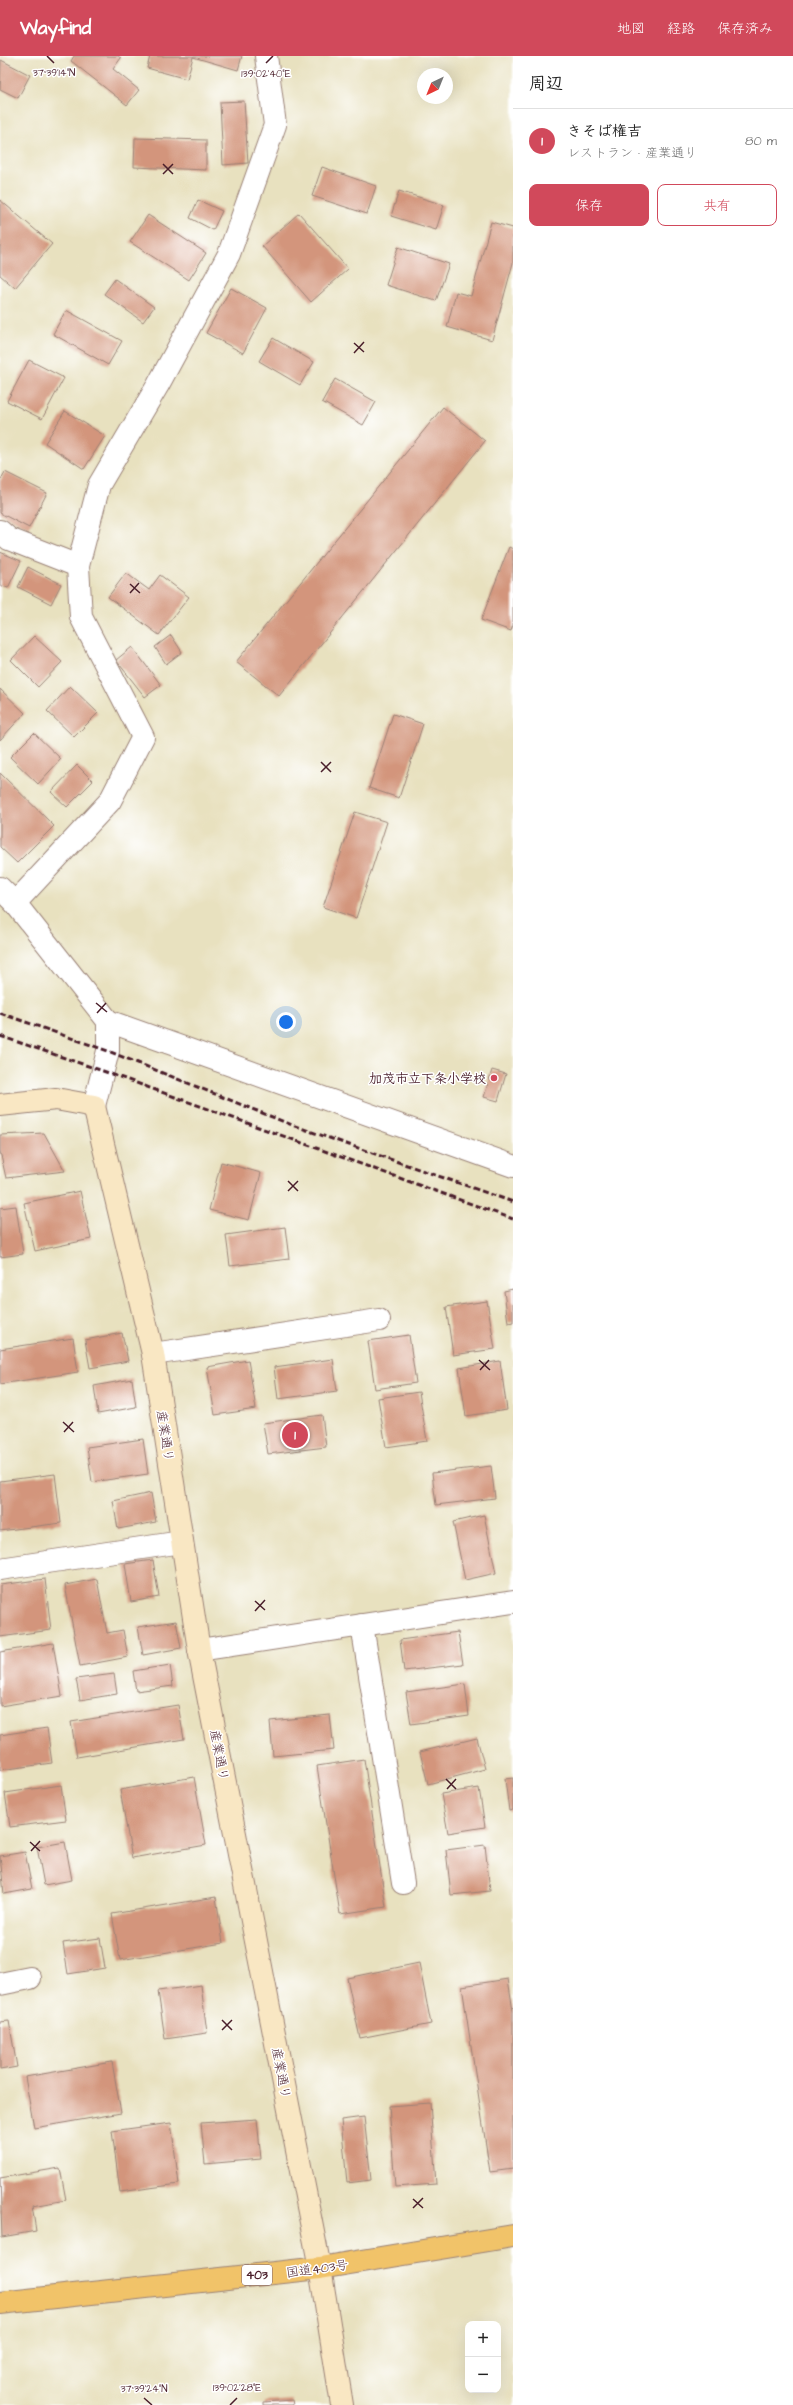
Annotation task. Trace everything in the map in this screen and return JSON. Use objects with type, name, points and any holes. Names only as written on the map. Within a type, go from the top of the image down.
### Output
[{"type":"highway","name":"国道403号","points":[[0,2303],[320,2268],[513,2236]]},
{"type":"street","points":[[15,903],[110,801],[143,737],[81,617],[78,566],[99,485],[158,385],[229,254],[275,125],[266,56]]},
{"type":"street","points":[[0,531],[9,539],[78,566]]},
{"type":"street","points":[[0,888],[15,903],[108,1021],[513,1166]]},
{"type":"street","points":[[0,1105],[56,1099],[94,1106],[108,1051],[108,1021]]},
{"type":"street","name":"産業通り","points":[[94,1106],[153,1354],[199,1650],[320,2268],[342,2405]]},
{"type":"street","points":[[153,1354],[379,1320]]},
{"type":"street","points":[[0,1569],[182,1542]]},
{"type":"street","points":[[199,1650],[513,1602]]},
{"type":"street","points":[[362,1625],[402,1883]]},
{"type":"street","points":[[0,1984],[30,1978]]},
{"type":"building","points":[[74,56],[118,56],[121,58],[113,69],[139,90],[127,105],[71,61]]},
{"type":"building","points":[[150,56],[242,56],[238,70],[193,57],[187,79],[147,68]]},
{"type":"building","points":[[1,60],[30,75],[18,98],[0,89]]},
{"type":"building","points":[[244,101],[248,163],[223,165],[220,102]]},
{"type":"building","points":[[135,138],[206,140],[206,170],[134,167]]},
{"type":"building","points":[[322,167],[376,186],[367,214],[312,196]]},
{"type":"building","points":[[399,191],[444,205],[436,230],[391,216]]},
{"type":"building","points":[[0,200],[52,244],[15,288],[0,275]]},
{"type":"building","points":[[198,200],[222,211],[213,230],[190,218]]},
{"type":"building","points":[[299,213],[348,269],[311,302],[262,246]]},
{"type":"building","points":[[148,215],[206,253],[189,280],[130,242]]},
{"type":"building","points":[[491,222],[513,228],[513,263],[492,340],[447,327],[456,292],[471,296]]},
{"type":"building","points":[[398,247],[449,264],[436,301],[386,285]]},
{"type":"building","points":[[115,279],[154,307],[143,322],[104,294]]},
{"type":"building","points":[[231,288],[267,308],[243,353],[206,333]]},
{"type":"building","points":[[66,310],[122,341],[108,365],[53,334]]},
{"type":"building","points":[[273,338],[314,362],[300,385],[259,361]]},
{"type":"building","points":[[29,360],[64,378],[42,419],[7,401]]},
{"type":"building","points":[[335,379],[376,402],[363,425],[322,402]]},
{"type":"building","points":[[443,407],[485,441],[279,696],[236,662]]},
{"type":"building","points":[[65,411],[105,436],[84,469],[45,443]]},
{"type":"building","points":[[5,472],[47,493],[29,528],[0,513],[0,481]]},
{"type":"building","points":[[509,547],[513,549],[513,625],[511,631],[481,620]]},
{"type":"building","points":[[0,552],[21,561],[8,588],[0,585]]},
{"type":"building","points":[[28,567],[61,584],[51,604],[18,587]]},
{"type":"building","points":[[126,573],[149,590],[160,575],[189,597],[159,635],[108,597]]},
{"type":"building","points":[[171,635],[182,652],[166,664],[155,647]]},
{"type":"building","points":[[34,636],[62,662],[38,687],[11,660]]},
{"type":"building","points":[[132,647],[161,685],[145,697],[116,660]]},
{"type":"building","points":[[70,686],[98,713],[74,737],[47,711]]},
{"type":"building","points":[[0,689],[25,713],[0,740]]},
{"type":"building","points":[[393,714],[423,724],[399,798],[369,788]]},
{"type":"building","points":[[34,733],[61,759],[38,784],[10,757]]},
{"type":"building","points":[[77,765],[93,781],[67,807],[51,792]]},
{"type":"building","points":[[0,773],[54,826],[17,863],[0,847]]},
{"type":"building","points":[[355,812],[387,822],[356,918],[323,907]]},
{"type":"building","points":[[492,1070],[506,1074],[498,1101],[484,1097]]},
{"type":"building","points":[[44,1133],[65,1171],[6,1178],[0,1151],[0,1135]]},
{"type":"building","points":[[221,1162],[261,1173],[249,1220],[209,1210]]},
{"type":"building","points":[[80,1191],[91,1239],[35,1251],[24,1203]]},
{"type":"building","points":[[16,1206],[23,1254],[0,1257],[0,1208]]},
{"type":"building","points":[[285,1227],[289,1259],[230,1266],[226,1235]]},
{"type":"building","points":[[513,1289],[513,1322],[508,1323],[504,1291]]},
{"type":"building","points":[[487,1301],[495,1349],[453,1355],[446,1307]]},
{"type":"building","points":[[122,1333],[128,1361],[90,1368],[85,1340]]},
{"type":"building","points":[[409,1335],[416,1383],[375,1389],[368,1341]]},
{"type":"building","points":[[73,1338],[78,1372],[0,1384],[0,1349]]},
{"type":"building","points":[[333,1359],[337,1391],[278,1399],[274,1367]]},
{"type":"building","points":[[248,1360],[256,1409],[215,1415],[207,1367]]},
{"type":"building","points":[[500,1361],[507,1410],[466,1416],[459,1368]]},
{"type":"building","points":[[132,1379],[136,1407],[98,1414],[94,1386]]},
{"type":"building","points":[[419,1392],[427,1441],[386,1447],[378,1398]]},
{"type":"building","points":[[322,1415],[326,1447],[268,1454],[263,1423]]},
{"type":"building","points":[[143,1439],[148,1474],[92,1482],[87,1447]]},
{"type":"building","points":[[491,1466],[495,1498],[436,1505],[432,1473]]},
{"type":"building","points":[[55,1474],[61,1523],[0,1531],[0,1481]]},
{"type":"building","points":[[151,1493],[156,1522],[118,1529],[113,1501]]},
{"type":"building","points":[[484,1515],[496,1573],[465,1580],[453,1522]]},
{"type":"building","points":[[153,1560],[159,1597],[131,1602],[125,1564]]},
{"type":"building","points":[[45,1579],[51,1630],[0,1637],[0,1585]]},
{"type":"building","points":[[97,1579],[107,1633],[123,1630],[128,1657],[80,1666],[65,1585]]},
{"type":"building","points":[[176,1621],[181,1648],[143,1655],[138,1627]]},
{"type":"building","points":[[458,1632],[463,1664],[404,1671],[400,1640]]},
{"type":"building","points":[[53,1643],[62,1696],[0,1706],[0,1652]]},
{"type":"building","points":[[170,1665],[173,1686],[136,1691],[133,1671]]},
{"type":"building","points":[[114,1674],[117,1694],[80,1700],[76,1679]]},
{"type":"building","points":[[465,1684],[469,1716],[411,1724],[406,1692]]},
{"type":"building","points":[[178,1705],[184,1739],[77,1757],[71,1722]]},
{"type":"building","points":[[330,1715],[334,1750],[273,1756],[270,1721]]},
{"type":"building","points":[[47,1728],[52,1763],[0,1770],[0,1735]]},
{"type":"building","points":[[477,1738],[485,1769],[428,1784],[420,1752]]},
{"type":"building","points":[[364,1759],[386,1907],[340,1914],[317,1766]]},
{"type":"building","points":[[194,1777],[206,1845],[132,1858],[120,1790]]},
{"type":"building","points":[[513,1778],[513,1810],[509,1811],[505,1779]]},
{"type":"building","points":[[61,1785],[66,1820],[10,1827],[5,1793]]},
{"type":"building","points":[[479,1788],[485,1827],[448,1833],[441,1794]]},
{"type":"building","points":[[65,1842],[72,1880],[44,1885],[37,1847]]},
{"type":"building","points":[[485,1845],[490,1891],[451,1895],[446,1850]]},
{"type":"building","points":[[25,1852],[32,1889],[4,1894],[0,1856]]},
{"type":"building","points":[[216,1897],[223,1943],[120,1960],[112,1914]]},
{"type":"building","points":[[100,1938],[105,1968],[68,1974],[63,1943]]},
{"type":"building","points":[[419,1963],[431,2024],[360,2038],[347,1978]]},
{"type":"building","points":[[508,1979],[513,2011],[513,2169],[490,2172],[462,1986]]},
{"type":"building","points":[[201,1985],[207,2033],[165,2039],[158,1991]]},
{"type":"building","points":[[9,2021],[17,2067],[0,2070],[0,2022]]},
{"type":"building","points":[[112,2062],[121,2113],[34,2128],[25,2077]]},
{"type":"building","points":[[430,2103],[436,2184],[395,2187],[389,2106]]},
{"type":"building","points":[[364,2117],[371,2180],[347,2183],[341,2120]]},
{"type":"building","points":[[257,2119],[261,2159],[205,2164],[201,2123]]},
{"type":"building","points":[[171,2123],[179,2184],[120,2192],[112,2131]]},
{"type":"building","points":[[60,2168],[66,2200],[32,2206],[36,2231],[2,2237],[0,2178]]},
{"type":"building","points":[[292,2400],[293,2405],[264,2405],[264,2402]]},
{"type":"railway","points":[[0,1013],[108,1051],[292,1125],[513,1202]]},
{"type":"railway","points":[[0,1036],[103,1071],[513,1219]]},
{"type":"place","name":"加茂市立下条小学校","points":[[494,1078]]},
{"type":"place","name":"きそば権吉","points":[[295,1435]]}]
